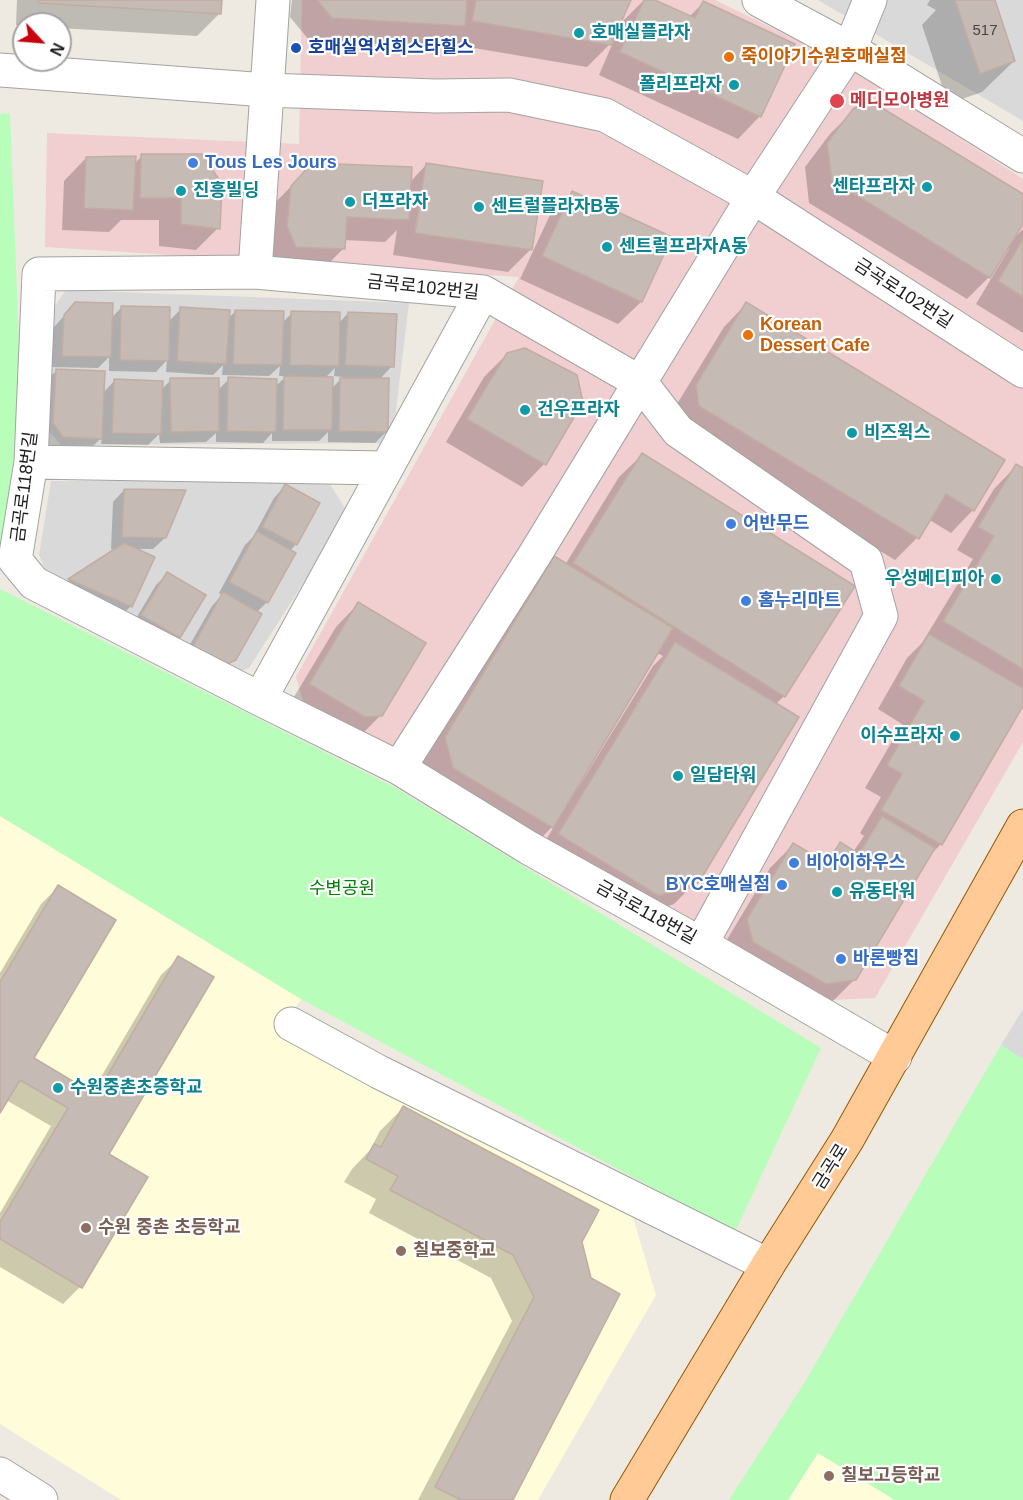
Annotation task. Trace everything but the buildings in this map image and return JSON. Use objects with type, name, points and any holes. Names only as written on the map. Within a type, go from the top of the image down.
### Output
[{"type":"main road","name":"금곡로","points":[[627,1500],[768,1265],[847,1140],[1023,826]]},
{"type":"street","points":[[255,272],[273,0]]},
{"type":"street","points":[[759,0],[850,49],[1023,156]]},
{"type":"street","points":[[399,768],[534,556],[753,197],[850,49],[870,0]]},
{"type":"street","name":"금곡로102번길","points":[[0,69],[266,90],[436,96],[509,95],[604,115],[753,197],[1023,371]]},
{"type":"street","name":"금곡로102번길","points":[[39,274],[255,272],[483,292],[641,383]]},
{"type":"street","name":"금곡로118번길","points":[[39,274],[31,462],[15,560],[34,583],[399,768],[529,848],[701,944],[895,1057]]},
{"type":"street","points":[[260,699],[483,292]]},
{"type":"street","points":[[641,383],[678,431],[866,561],[881,616],[701,944]]},
{"type":"street","points":[[31,462],[385,468]]},
{"type":"street","points":[[291,1024],[379,1072],[768,1265]]},
{"type":"street","points":[[0,1474],[41,1500]]},
{"type":"shaded area","points":[[302,0],[715,0],[842,62],[1023,179],[1023,742],[875,998],[830,1000],[303,701],[296,677],[519,277],[45,247],[47,133],[299,144]]},
{"type":"shaded area","points":[[818,0],[1023,0],[1023,121]]},
{"type":"shaded area","points":[[66,290],[409,303],[392,443],[61,445],[45,427],[54,307]]},
{"type":"shaded area","points":[[51,481],[328,481],[348,513],[249,668],[229,675],[46,571],[39,555]]},
{"type":"shaded area","name":"칠보중학교","points":[[0,816],[301,999],[280,1032],[630,1207],[656,1295],[538,1500],[121,1500],[0,1424]]},
{"type":"shaded area","points":[[1023,1009],[1023,1059],[1001,1045]]},
{"type":"shaded area","name":"칠보고등학교","points":[[818,1453],[895,1500],[788,1500]]},
{"type":"green space","points":[[10,113],[22,423],[0,572],[0,114]]},
{"type":"green space","name":"수변공원","points":[[0,589],[394,787],[821,1048],[735,1232],[301,999],[0,816]]},
{"type":"green space","points":[[1001,1045],[1023,1059],[1023,1500],[895,1500],[818,1453],[788,1500],[729,1500],[803,1385]]},
{"type":"place","name":"호매실플라자","points":[[579,33]]},
{"type":"place","name":"호매실역서희스타힐스","points":[[296,48]]},
{"type":"place","name":"죽이야기수원호매실점","points":[[729,57]]},
{"type":"place","name":"폴리프라자","points":[[734,85]]},
{"type":"place","name":"메디모아병원","points":[[837,101]]},
{"type":"place","name":"Tous Les Jours","points":[[193,163]]},
{"type":"place","name":"센타프라자","points":[[927,187]]},
{"type":"place","name":"진흥빌딩","points":[[181,191]]},
{"type":"place","name":"더프라자","points":[[350,202]]},
{"type":"place","name":"센트럴플라자B동","points":[[479,207]]},
{"type":"place","name":"센트럴프라자A동","points":[[607,247]]},
{"type":"place","name":"Korean Dessert Cafe","points":[[748,335]]},
{"type":"place","name":"건우프라자","points":[[525,410]]},
{"type":"place","name":"비즈윅스","points":[[852,433]]},
{"type":"place","name":"어반무드","points":[[731,524]]},
{"type":"place","name":"우성메디피아","points":[[996,579]]},
{"type":"place","name":"홈누리마트","points":[[746,601]]},
{"type":"place","name":"이수프라자","points":[[955,736]]},
{"type":"place","name":"일담타워","points":[[678,776]]},
{"type":"place","name":"비아이하우스","points":[[794,863]]},
{"type":"place","name":"BYC호매실점","points":[[782,885]]},
{"type":"place","name":"유동타워","points":[[837,892]]},
{"type":"place","name":"바론빵집","points":[[841,959]]},
{"type":"place","name":"수원중촌초증학교","points":[[58,1088]]},
{"type":"place","name":"수원 중촌 초등학교","points":[[86,1228]]},
{"type":"place","name":"칠보중학교","points":[[401,1251]]},
{"type":"place","name":"칠보고등학교","points":[[829,1476]]}]
